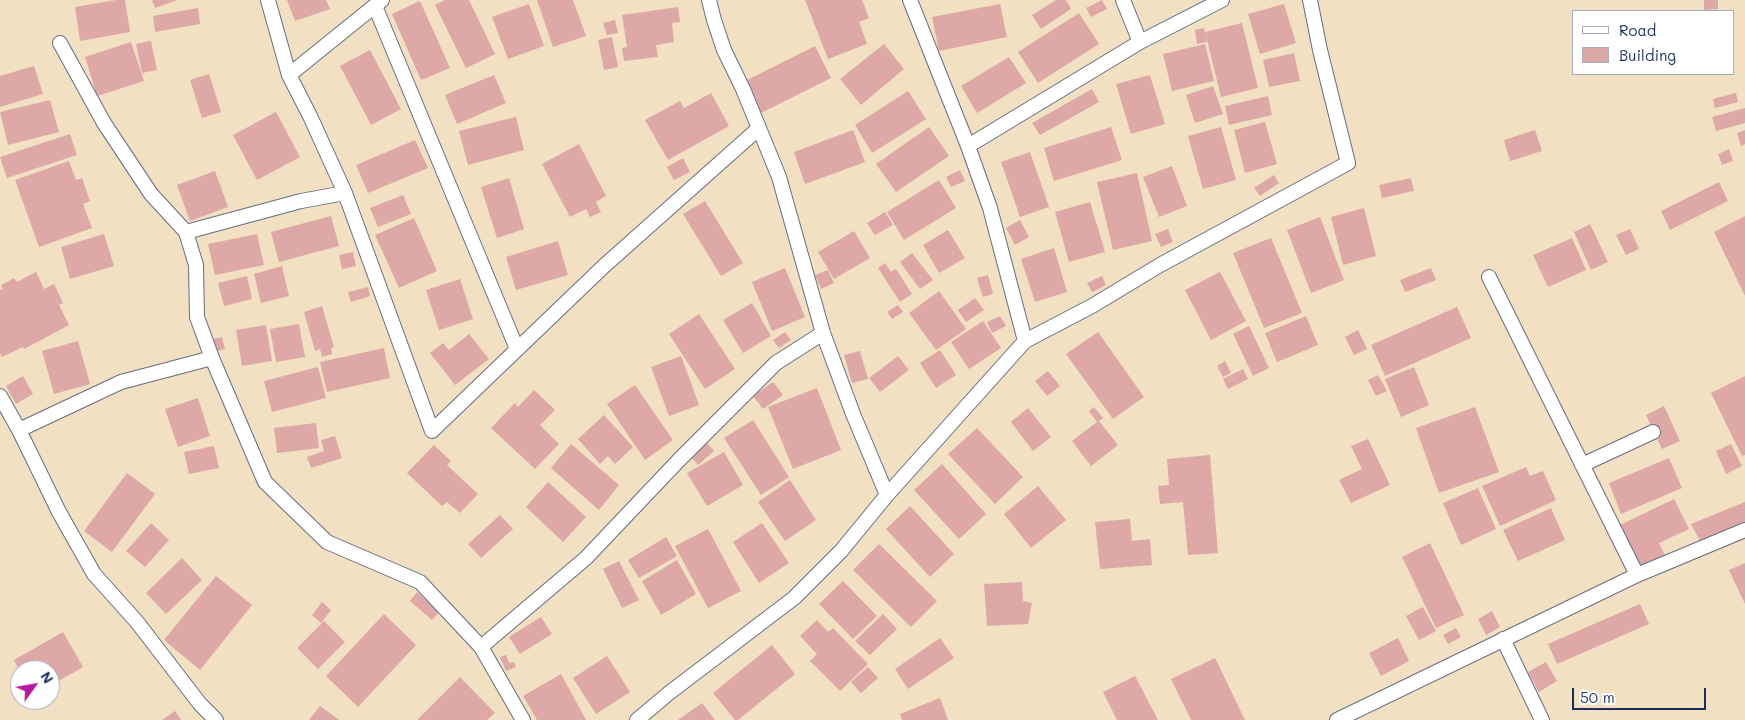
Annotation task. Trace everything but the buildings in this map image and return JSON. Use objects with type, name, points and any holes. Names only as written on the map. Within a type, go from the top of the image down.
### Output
[{"type":"street","points":[[268,0],[289,75],[345,192],[432,430],[604,266],[758,129]]},
{"type":"street","points":[[709,0],[724,50],[743,89],[779,177],[823,333],[853,414],[887,495]]},
{"type":"street","points":[[910,0],[968,146],[990,208],[1025,341]]},
{"type":"street","points":[[1123,0],[1140,42]]},
{"type":"street","points":[[968,146],[1140,42],[1222,0]]},
{"type":"street","points":[[637,720],[669,693],[794,598],[841,550],[887,495],[1025,341],[1092,306],[1160,264],[1348,163],[1320,50],[1310,0]]},
{"type":"street","points":[[289,75],[379,3],[517,349]]},
{"type":"street","points":[[60,43],[104,123],[151,194],[186,232],[196,265],[197,317],[212,358],[265,482],[327,542],[420,582],[481,647],[523,720]]},
{"type":"street","points":[[186,232],[301,201],[345,192]]},
{"type":"street","points":[[1489,276],[1637,575]]},
{"type":"street","points":[[481,647],[586,558],[678,460],[776,363],[823,333]]},
{"type":"street","points":[[19,430],[121,382],[212,358]]},
{"type":"street","points":[[0,396],[19,430],[59,512],[94,574],[137,622],[200,704],[216,720]]},
{"type":"street","points":[[1582,465],[1653,432]]},
{"type":"street","points":[[1337,720],[1503,638],[1637,575],[1745,530]]},
{"type":"street","points":[[1503,638],[1542,720]]}]
